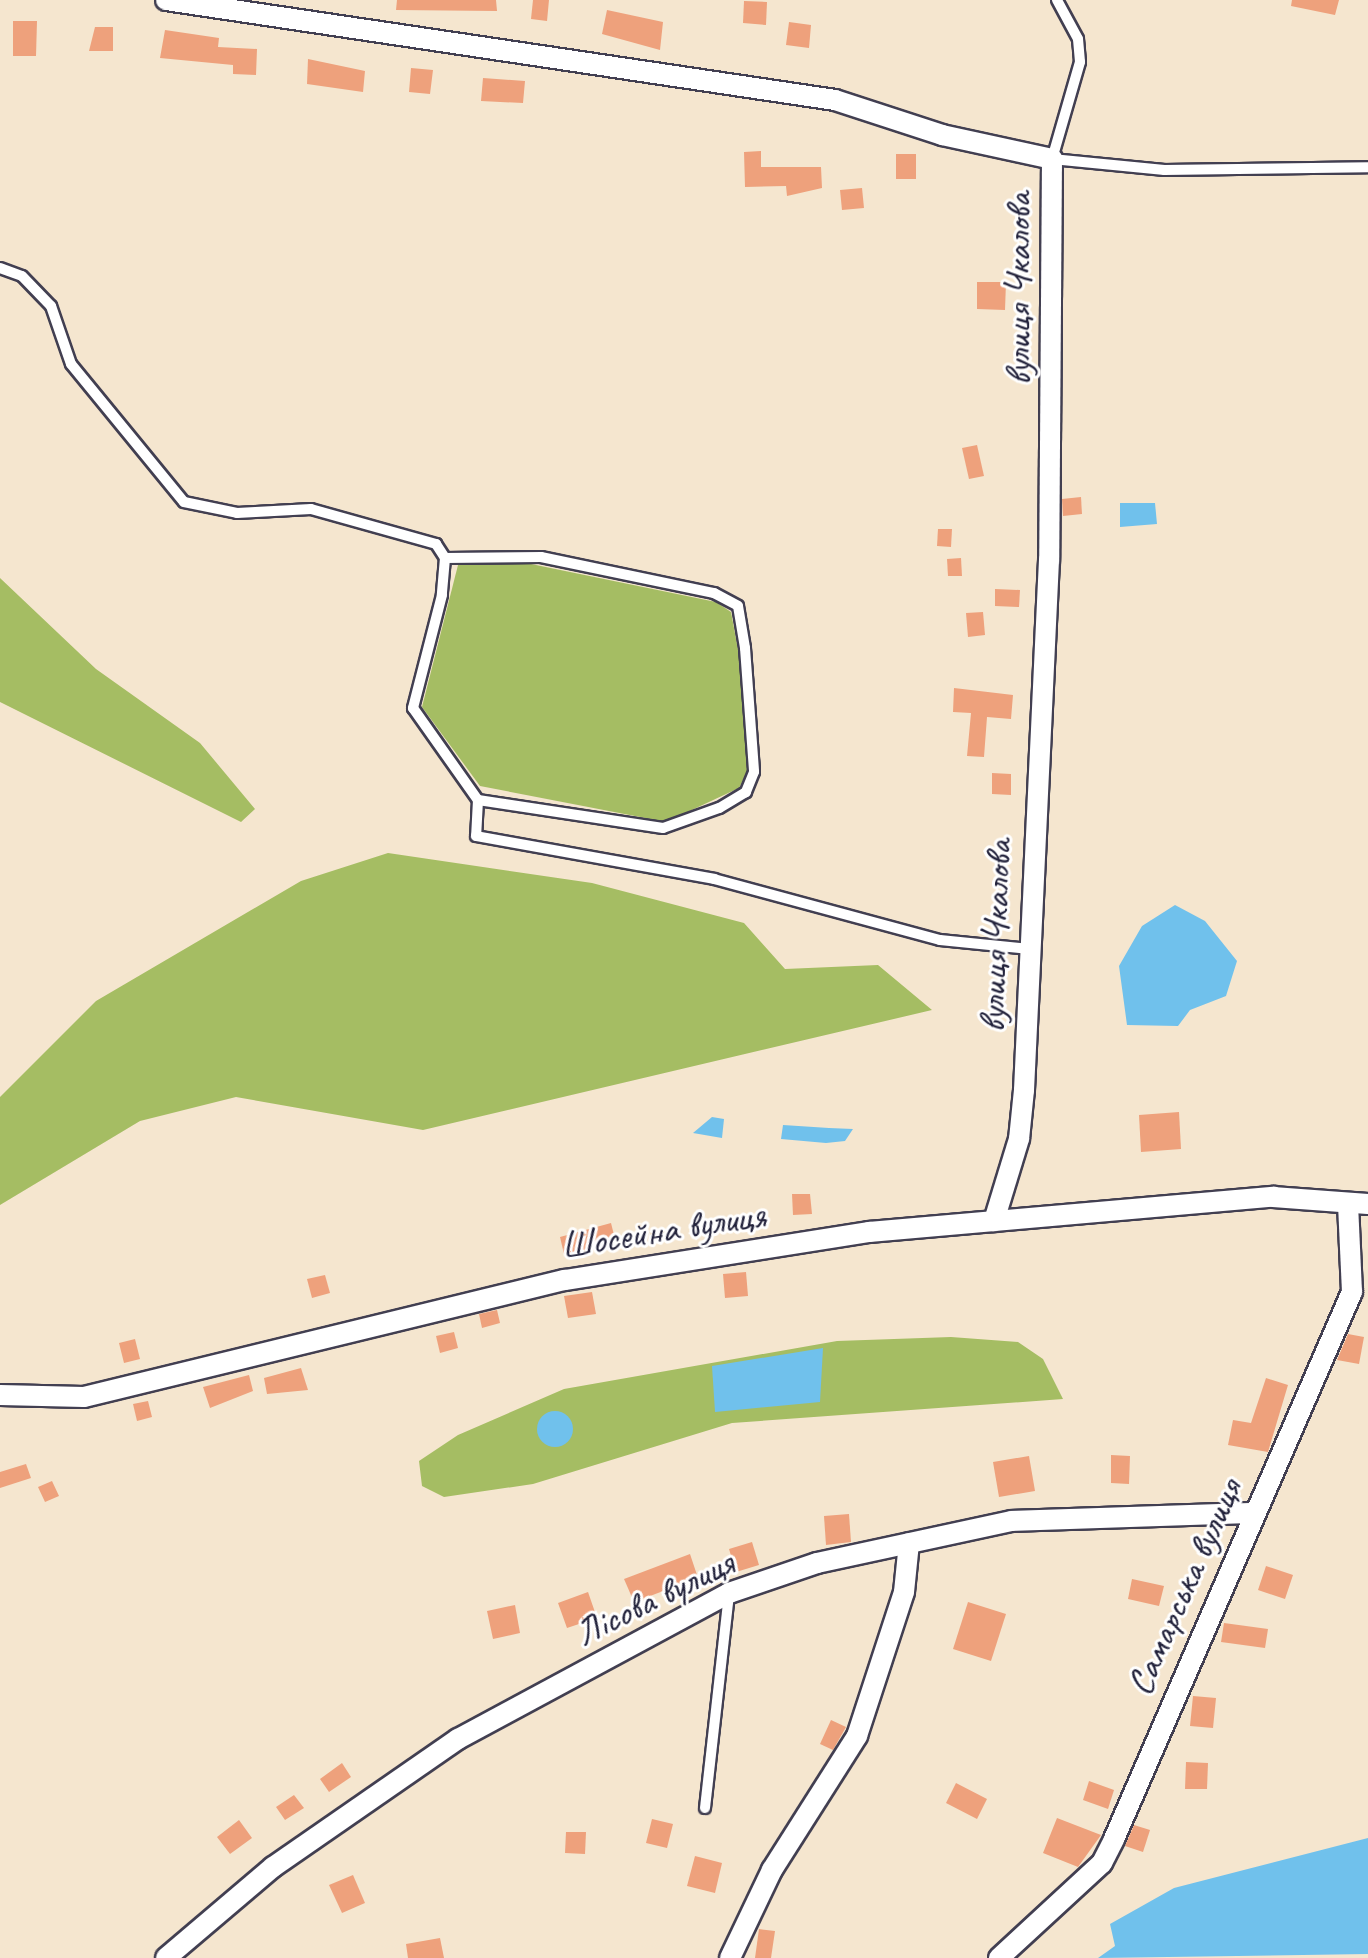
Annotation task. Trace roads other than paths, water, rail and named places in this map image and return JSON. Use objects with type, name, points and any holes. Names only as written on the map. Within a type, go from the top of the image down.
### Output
[{"type":"street","name":"вулиця Чкалова","points":[[166,0],[835,100],[942,135],[1052,159],[1049,560],[1030,949],[1019,1139],[994,1221]]},
{"type":"street","name":"Шосейна вулиця","points":[[0,1395],[84,1397],[565,1280],[869,1232],[1273,1197],[1358,1204]]},
{"type":"street","name":"Самарська вулиця","points":[[999,1958],[1102,1863],[1352,1292],[1358,1204]]},
{"type":"street","name":"Лісова вулиця","points":[[166,1958],[317,1834],[458,1739],[729,1593],[909,1543],[1012,1521],[1255,1513]]},
{"type":"street","points":[[730,1958],[772,1870],[857,1736],[904,1592],[909,1543]]},
{"type":"lane","points":[[1057,0],[1078,39],[1080,62],[1052,159],[1164,170],[1368,167]]},
{"type":"lane","points":[[0,268],[22,276],[51,306],[71,364],[184,502],[237,513],[311,509],[436,544],[445,558],[413,708],[478,800],[476,836],[714,879],[940,940],[1030,949]]},
{"type":"lane","points":[[445,558],[541,557],[714,593],[738,606],[745,648],[754,772],[746,792],[719,808],[688,825],[663,828],[478,800]]},
{"type":"lane","points":[[705,1808],[729,1593]]},
{"type":"water","points":[[1120,503],[1155,503],[1157,524],[1120,527]]},
{"type":"water","points":[[1175,905],[1205,921],[1237,961],[1226,996],[1190,1010],[1178,1026],[1127,1025],[1119,966],[1142,926]]},
{"type":"water","points":[[712,1117],[724,1119],[722,1138],[693,1133]]},
{"type":"water","points":[[783,1125],[853,1129],[845,1141],[826,1143],[781,1139]]},
{"type":"water","points":[[823,1348],[820,1402],[715,1412],[712,1366]]},
{"type":"water","points":[[555,1411],[568,1416],[573,1429],[568,1442],[555,1447],[542,1442],[537,1429],[542,1416]]},
{"type":"water","points":[[1368,1838],[1368,1954],[1098,1958],[1115,1946],[1110,1924],[1174,1888]]}]
